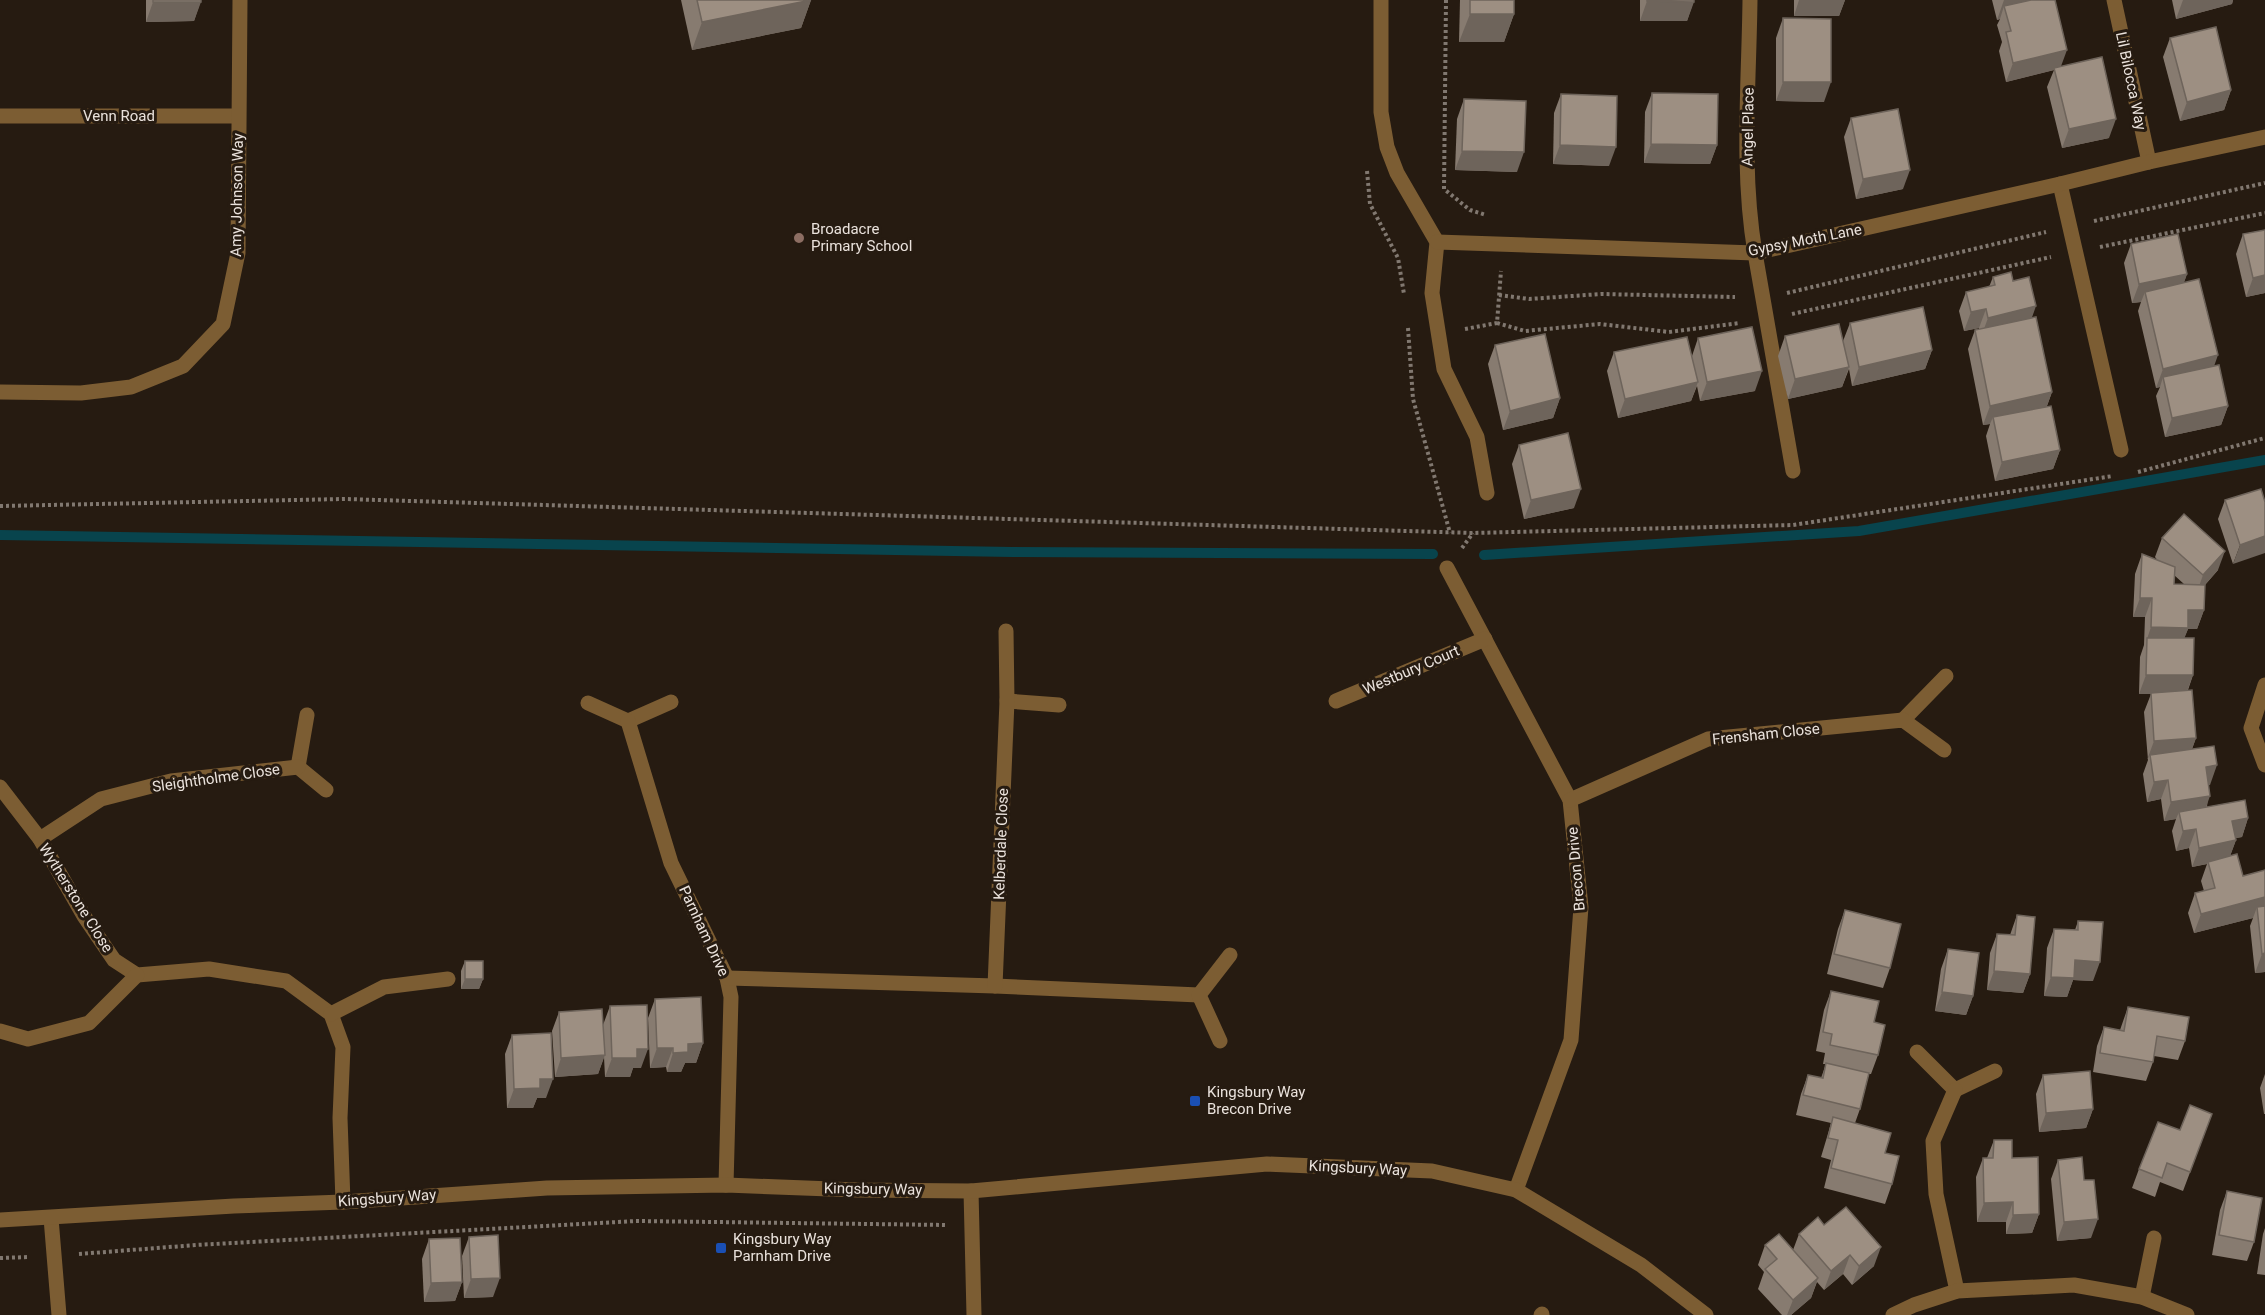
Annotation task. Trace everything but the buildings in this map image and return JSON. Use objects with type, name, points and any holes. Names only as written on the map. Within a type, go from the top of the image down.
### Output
[{"type":"street","name":"Amy Johnson Way","points":[[0,392],[81,393],[131,387],[183,366],[223,324],[238,253],[240,0]]},
{"type":"street","points":[[1381,0],[1381,112],[1387,147],[1397,173],[1437,242],[1432,292],[1444,369],[1477,437],[1487,494]]},
{"type":"street","name":"Angel Place","points":[[1750,0],[1749,219],[1793,471]]},
{"type":"street","name":"Lil Bilocca Way","points":[[2114,0],[2149,162]]},
{"type":"street","name":"Venn Road","points":[[0,116],[238,116]]},
{"type":"street","name":"Gypsy Moth Lane","points":[[1437,242],[1755,253],[2265,137]]},
{"type":"street","points":[[2060,184],[2121,450]]},
{"type":"street","name":"Brecon Drive","points":[[1447,568],[1570,800],[1581,907],[1571,1040],[1516,1190]]},
{"type":"street","name":"Kelberdale Close","points":[[995,986],[1007,701],[1006,631]]},
{"type":"street","name":"Westbury Court","points":[[1336,701],[1485,639]]},
{"type":"street","points":[[1944,750],[1903,720],[1946,676]]},
{"type":"street","points":[[2265,685],[2251,728],[2265,765]]},
{"type":"street","points":[[1007,701],[1059,705]]},
{"type":"street","points":[[588,703],[628,721],[671,702]]},
{"type":"street","name":"Sleightholme Close","points":[[298,767],[307,715]]},
{"type":"street","name":"Frensham Close","points":[[1570,800],[1708,739],[1903,720]]},
{"type":"street","name":"Parnham Drive","points":[[628,721],[671,863],[727,978],[731,997],[726,1185]]},
{"type":"street","name":"Sleightholme Close","points":[[40,839],[101,799],[171,780],[298,767],[326,790]]},
{"type":"street","name":"Wytherstone Close","points":[[0,787],[40,839],[84,916],[114,960],[137,975]]},
{"type":"street","points":[[1199,996],[1230,955]]},
{"type":"street","points":[[0,1031],[28,1039],[89,1023],[137,975],[208,969],[286,981],[331,1014],[343,1047],[340,1118],[343,1202]]},
{"type":"street","points":[[727,978],[995,986],[1199,996]]},
{"type":"street","points":[[331,1014],[384,987],[448,979]]},
{"type":"street","points":[[1199,996],[1220,1041]]},
{"type":"street","points":[[1917,1052],[1954,1090]]},
{"type":"street","points":[[1958,1291],[1936,1194],[1933,1141],[1954,1090],[1995,1071]]},
{"type":"street","name":"Kingsbury Way","points":[[0,1220],[343,1202],[547,1188],[726,1185],[856,1190],[971,1191],[1267,1164],[1432,1171],[1516,1190],[1641,1265],[1706,1315]]},
{"type":"street","points":[[971,1191],[974,1315]]},
{"type":"street","points":[[51,1218],[59,1315]]},
{"type":"street","points":[[2142,1297],[2154,1238]]},
{"type":"street","points":[[1893,1315],[1914,1305],[1958,1291],[2074,1285],[2142,1297],[2187,1315]]},
{"type":"path","points":[[1446,0],[1444,189],[1470,210],[1504,220],[1497,323]]},
{"type":"path","points":[[1387,147],[1366,172],[1371,204],[1398,258],[1405,303]]},
{"type":"path","points":[[1499,295],[1529,299],[1601,294],[1763,298],[2265,183]]},
{"type":"path","points":[[1409,338],[1497,323],[1526,331],[1600,324],[1669,332],[1767,319],[2076,251],[2265,213]]},
{"type":"path","points":[[1407,322],[1413,399],[1450,533]]},
{"type":"path","points":[[2135,473],[2265,438]]},
{"type":"path","points":[[0,506],[345,499],[1450,533],[1793,525],[2123,474]]},
{"type":"path","points":[[0,1258],[54,1257],[196,1245],[636,1221],[972,1225]]},
{"type":"waterway","points":[[1484,555],[1859,531],[2265,460]]},
{"type":"waterway","points":[[0,535],[1012,552],[1433,554]]},
{"type":"place","name":"Broadacre Primary School","points":[[799,238]]},
{"type":"place","name":"Kingsbury Way Brecon Drive","points":[[1195,1101]]},
{"type":"place","name":"Kingsbury Way Parnham Drive","points":[[721,1248]]}]
